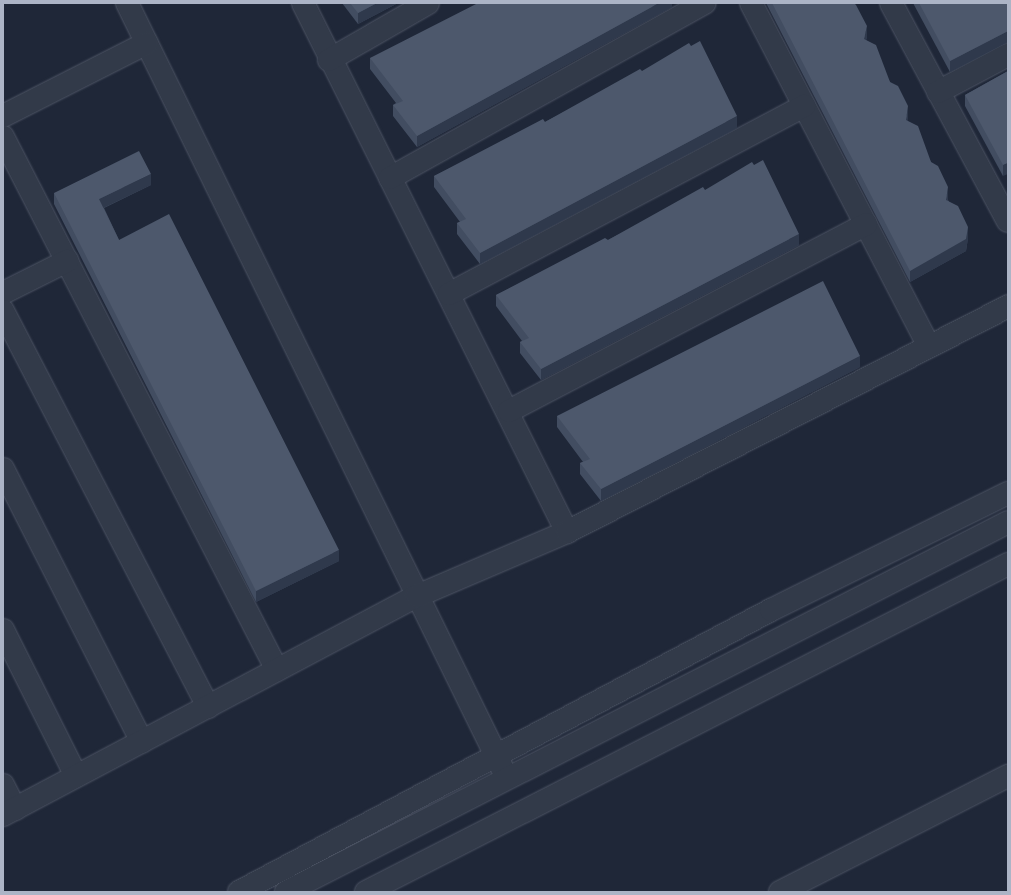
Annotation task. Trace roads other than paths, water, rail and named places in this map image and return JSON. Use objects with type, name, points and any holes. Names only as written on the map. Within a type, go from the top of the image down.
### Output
[{"type":"street","points":[[127,3],[507,778]]},
{"type":"street","points":[[303,3],[329,60],[509,410],[567,532]]},
{"type":"street","points":[[329,60],[428,3]]},
{"type":"street","points":[[390,178],[704,3]]},
{"type":"street","points":[[751,3],[929,346]]},
{"type":"street","points":[[891,3],[938,92],[1000,186],[1008,221]]},
{"type":"street","points":[[3,116],[146,43]]},
{"type":"street","points":[[938,92],[1008,55]]},
{"type":"street","points":[[449,294],[804,106]]},
{"type":"street","points":[[3,137],[277,670]]},
{"type":"street","points":[[509,410],[866,224]]},
{"type":"street","points":[[3,293],[67,261]]},
{"type":"street","points":[[3,785],[9,812],[417,596],[567,532],[1008,306]]},
{"type":"street","points":[[3,311],[208,707]]},
{"type":"street","points":[[3,469],[142,742]]},
{"type":"street","points":[[239,892],[496,758],[771,610],[1008,493]]},
{"type":"street","points":[[286,892],[1008,522]]},
{"type":"street","points":[[366,892],[1008,564]]},
{"type":"street","points":[[3,630],[76,776]]},
{"type":"street","points":[[780,892],[1008,776]]}]
